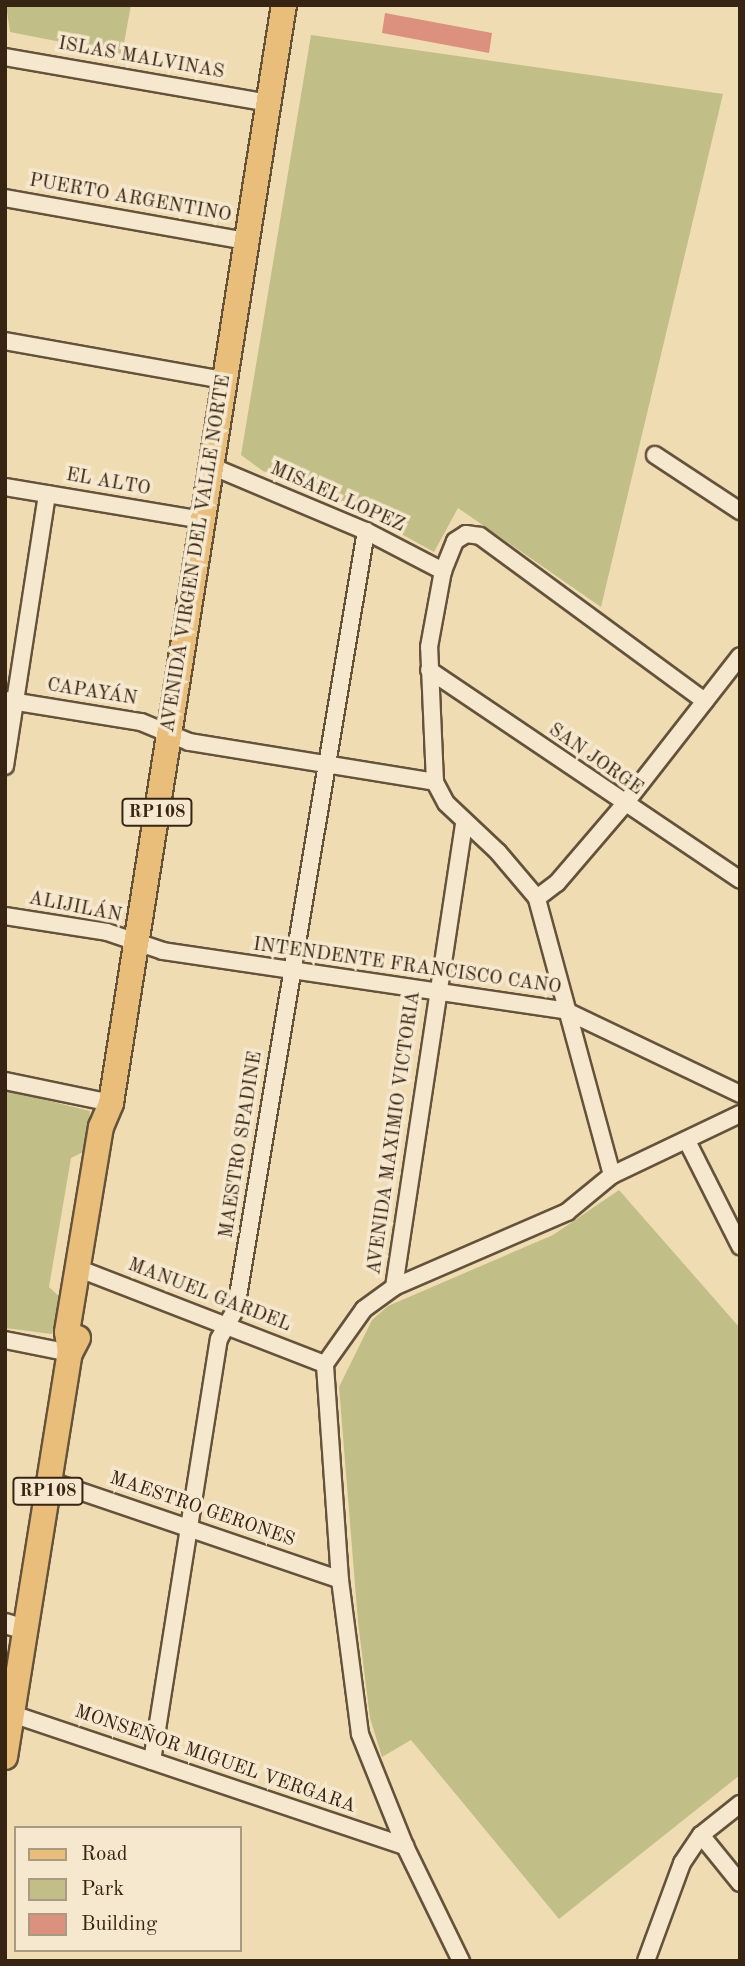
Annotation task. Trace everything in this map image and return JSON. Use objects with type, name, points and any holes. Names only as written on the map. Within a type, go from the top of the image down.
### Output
[{"type":"main road","name":"AVENIDA VIRGEN DEL VALLE NORTE","points":[[5,1756],[12,1714],[15,1626],[50,1481],[70,1353],[79,1335],[83,1271],[114,1128],[111,1103],[284,5]]},
{"type":"street","name":"ISLAS MALVINAS","points":[[5,57],[269,103]]},
{"type":"street","name":"PUERTO ARGENTINO","points":[[5,198],[247,241]]},
{"type":"street","points":[[5,341],[225,380]]},
{"type":"street","points":[[655,455],[740,511]]},
{"type":"street","name":"MISAEL LOPEZ","points":[[211,466],[366,531],[443,571]]},
{"type":"street","name":"EL ALTO","points":[[5,487],[203,520]]},
{"type":"street","points":[[5,766],[10,701],[47,494]]},
{"type":"street","name":"MAESTRO SPADINE","points":[[152,1761],[219,1339],[236,1308],[366,531]]},
{"type":"street","points":[[612,1175],[564,1010],[537,898],[498,852],[464,822],[435,782],[429,670],[443,571],[455,541],[466,534],[480,536],[705,701]]},
{"type":"street","points":[[537,898],[557,883],[623,806],[740,656]]},
{"type":"street","name":"SAN JORGE","points":[[429,670],[623,806],[740,880]]},
{"type":"street","name":"CAPAYÁN","points":[[10,701],[141,722],[169,736],[435,782]]},
{"type":"street","name":"AVENIDA MAXIMIO VICTORIA","points":[[326,1364],[365,1309],[394,1287],[464,822]]},
{"type":"street","name":"ALIJILÁN","points":[[5,916],[107,932],[136,943]]},
{"type":"street","name":"INTENDENTE FRANCISCO CANO","points":[[136,943],[163,951],[564,1010],[740,1094]]},
{"type":"street","points":[[5,1081],[111,1103]]},
{"type":"street","points":[[394,1287],[567,1212],[612,1175],[740,1114]]},
{"type":"street","points":[[687,1141],[740,1246]]},
{"type":"street","name":"MANUEL GARDEL","points":[[83,1271],[326,1364]]},
{"type":"street","points":[[5,1340],[70,1353]]},
{"type":"street","points":[[326,1364],[341,1580],[360,1734],[405,1846],[461,1961]]},
{"type":"street","name":"MAESTRO GERONES","points":[[50,1481],[341,1580]]},
{"type":"street","name":"MONSEÑOR MIGUEL VERGARA","points":[[12,1714],[405,1846]]},
{"type":"street","points":[[646,1961],[665,1898],[701,1835],[740,1804]]},
{"type":"street","points":[[701,1835],[740,1882]]},
{"type":"green space","points":[[6,5],[131,5],[122,54],[10,32]]},
{"type":"green space","points":[[311,35],[723,94],[601,607],[458,508],[434,552],[343,502],[263,471],[241,455]]},
{"type":"green space","points":[[5,1090],[90,1111],[87,1150],[71,1158],[49,1287],[63,1300],[52,1334],[5,1328]]},
{"type":"green space","points":[[619,1190],[740,1328],[740,1775],[559,1919],[411,1740],[382,1757],[370,1718],[358,1622],[339,1387],[372,1320],[388,1306],[553,1235]]},
{"type":"building","points":[[385,13],[492,33],[489,53],[382,33]]}]
